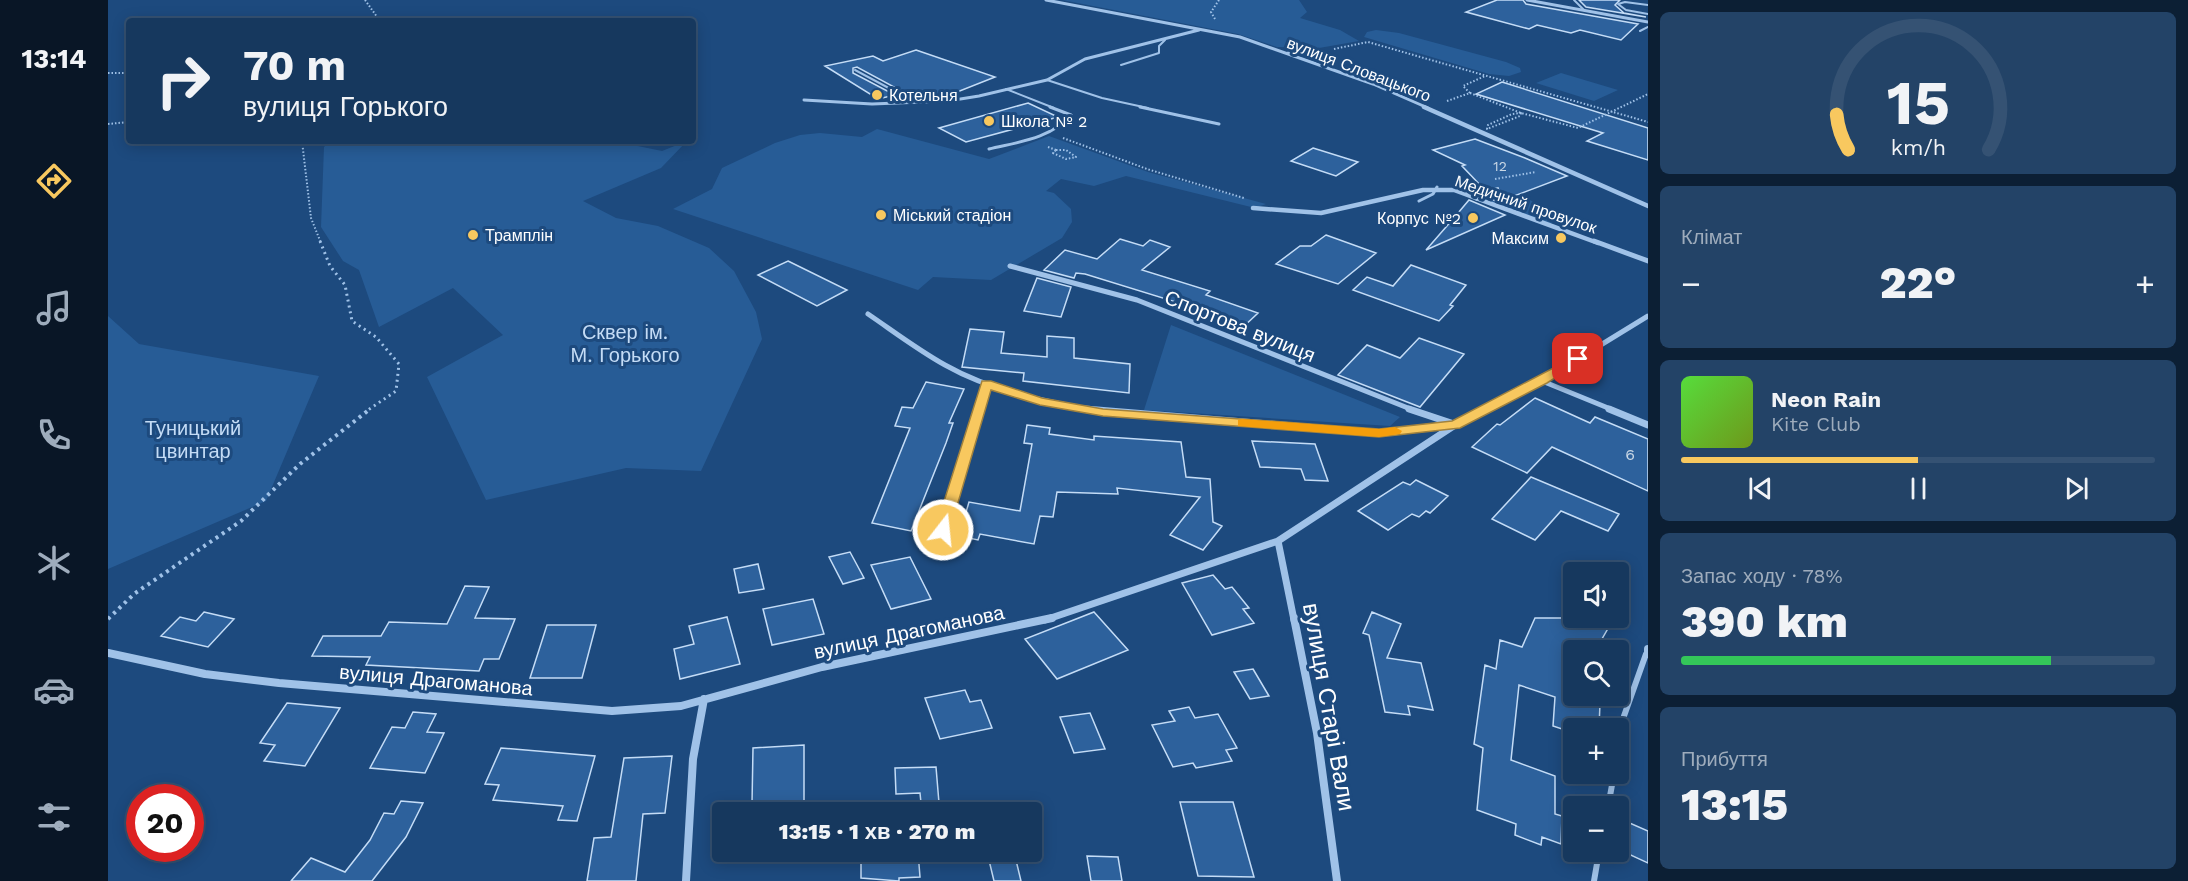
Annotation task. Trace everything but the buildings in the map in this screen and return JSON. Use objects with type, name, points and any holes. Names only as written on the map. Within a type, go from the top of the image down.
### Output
[{"type":"street","name":"вулиця Словацького","points":[[1046,0],[1204,30],[1240,38],[1285,53],[1373,84],[1648,206]]},
{"type":"street","points":[[1527,0],[1648,22]]},
{"type":"street","points":[[804,100],[872,104],[948,101],[1047,80],[1085,59],[1137,44],[1165,40],[1204,30]]},
{"type":"street","points":[[1285,53],[1322,52]]},
{"type":"street","name":"Медичний провулок","points":[[1253,208],[1330,212],[1437,187],[1454,190],[1648,261]]},
{"type":"street","points":[[1477,199],[1497,192]]},
{"type":"street","name":"Спортова вулиця","points":[[1010,267],[1137,300],[1382,400],[1455,425]]},
{"type":"street","points":[[868,314],[945,364],[986,384],[1040,401],[1103,412],[1379,433],[1455,425]]},
{"type":"street","name":"вулиця Драгоманова","points":[[108,652],[206,674],[258,680],[612,711],[681,706],[822,667],[1050,619],[1278,541],[1455,425],[1542,381],[1648,316]]},
{"type":"street","points":[[1542,381],[1648,425]]},
{"type":"street","name":"вулиця Старі Вали","points":[[1278,541],[1317,733],[1337,881]]},
{"type":"street","points":[[686,881],[693,759],[704,699]]},
{"type":"lane","points":[[1574,0],[1585,11]]},
{"type":"lane","points":[[1648,5],[1624,2],[1618,4],[1626,10],[1648,14]]},
{"type":"lane","points":[[1648,27],[1640,31],[1648,33]]},
{"type":"lane","points":[[1121,64],[1159,53],[1159,46],[1165,40]]},
{"type":"lane","points":[[855,70],[913,102]]},
{"type":"lane","points":[[1047,80],[1100,98],[1174,111],[1219,124]]},
{"type":"lane","points":[[989,149],[1049,133],[1063,126],[1071,115],[1006,89]]},
{"type":"lane","points":[[1419,201],[1433,194],[1437,187]]},
{"type":"lane","points":[[943,530],[986,384]]},
{"type":"lane","points":[[1624,718],[1648,652]]},
{"type":"lane","points":[[1594,881],[1597,862]]},
{"type":"path","points":[[365,0],[378,18]]},
{"type":"path","points":[[1322,52],[1368,42],[1648,122]]},
{"type":"path","points":[[108,73],[126,73]]},
{"type":"path","points":[[1486,76],[1463,86],[1470,93],[1521,112],[1578,128],[1648,94]]},
{"type":"path","points":[[1444,102],[1470,93]]},
{"type":"path","points":[[1521,112],[1520,116],[1513,120],[1487,129],[1488,125],[1521,112]]},
{"type":"path","points":[[108,124],[126,122]]},
{"type":"path","points":[[1049,133],[1147,169],[1244,198]]},
{"type":"path","points":[[1028,139],[1036,142],[1034,145],[1036,147],[1066,150],[1076,157],[1059,157],[1053,153],[1056,150]]},
{"type":"path","points":[[108,618],[134,594],[241,521],[300,464],[396,391],[399,364],[376,337],[352,321],[345,285],[330,266],[311,218],[302,144]]},
{"type":"path","points":[[1485,182],[1512,173],[1522,176],[1556,165]]},
{"type":"green space","points":[[1062,0],[1299,0],[1307,12],[1300,18],[1340,30],[1359,41],[1319,48],[1277,47],[1238,34]]},
{"type":"green space","points":[[1376,30],[1399,33],[1506,62],[1520,68],[1521,72],[1509,76],[1489,74],[1364,37],[1367,32]]},
{"type":"green space","points":[[1561,73],[1618,90],[1594,101],[1536,83]]},
{"type":"green space","name":"Міський стадіон","points":[[877,129],[989,159],[1049,136],[1148,172],[1266,204],[1255,208],[1126,176],[1094,186],[1061,179],[1046,191],[1054,193],[1071,209],[1072,222],[1062,238],[991,280],[933,277],[918,290],[673,209],[712,189],[722,168],[775,143],[800,135],[820,133],[862,137]]},
{"type":"green space","name":"Сквер ім. М. Горького","points":[[327,144],[562,144],[585,146],[628,144],[662,151],[684,144],[661,168],[583,201],[616,218],[658,226],[709,248],[734,271],[756,312],[762,339],[701,471],[626,468],[486,500],[427,377],[503,335],[453,288],[379,327],[359,270],[343,261],[321,227],[324,147]]},
{"type":"green space","points":[[1508,192],[1567,214],[1549,224],[1489,201]]},
{"type":"green space","name":"Туницький цвинтар","points":[[108,316],[139,344],[319,376],[266,501],[108,569]]},
{"type":"green space","points":[[1171,325],[1400,417],[1390,426],[1144,410]]},
{"type":"slow traffic","points":[[1242,423],[1379,433],[1395,431]]},
{"type":"place","name":"Котельня","points":[[877,95]]},
{"type":"place","name":"Школа № 2","points":[[989,121]]},
{"type":"place","name":"Міський стадіон","points":[[881,215]]},
{"type":"place","name":"Корпус №2","points":[[1473,218]]},
{"type":"place","name":"Трамплін","points":[[473,235]]},
{"type":"place","name":"Максим","points":[[1561,238]]},
{"type":"route","points":[[943,530],[986,384],[1040,401],[1103,412],[1379,433],[1455,425],[1542,381],[1578,359]]}]
